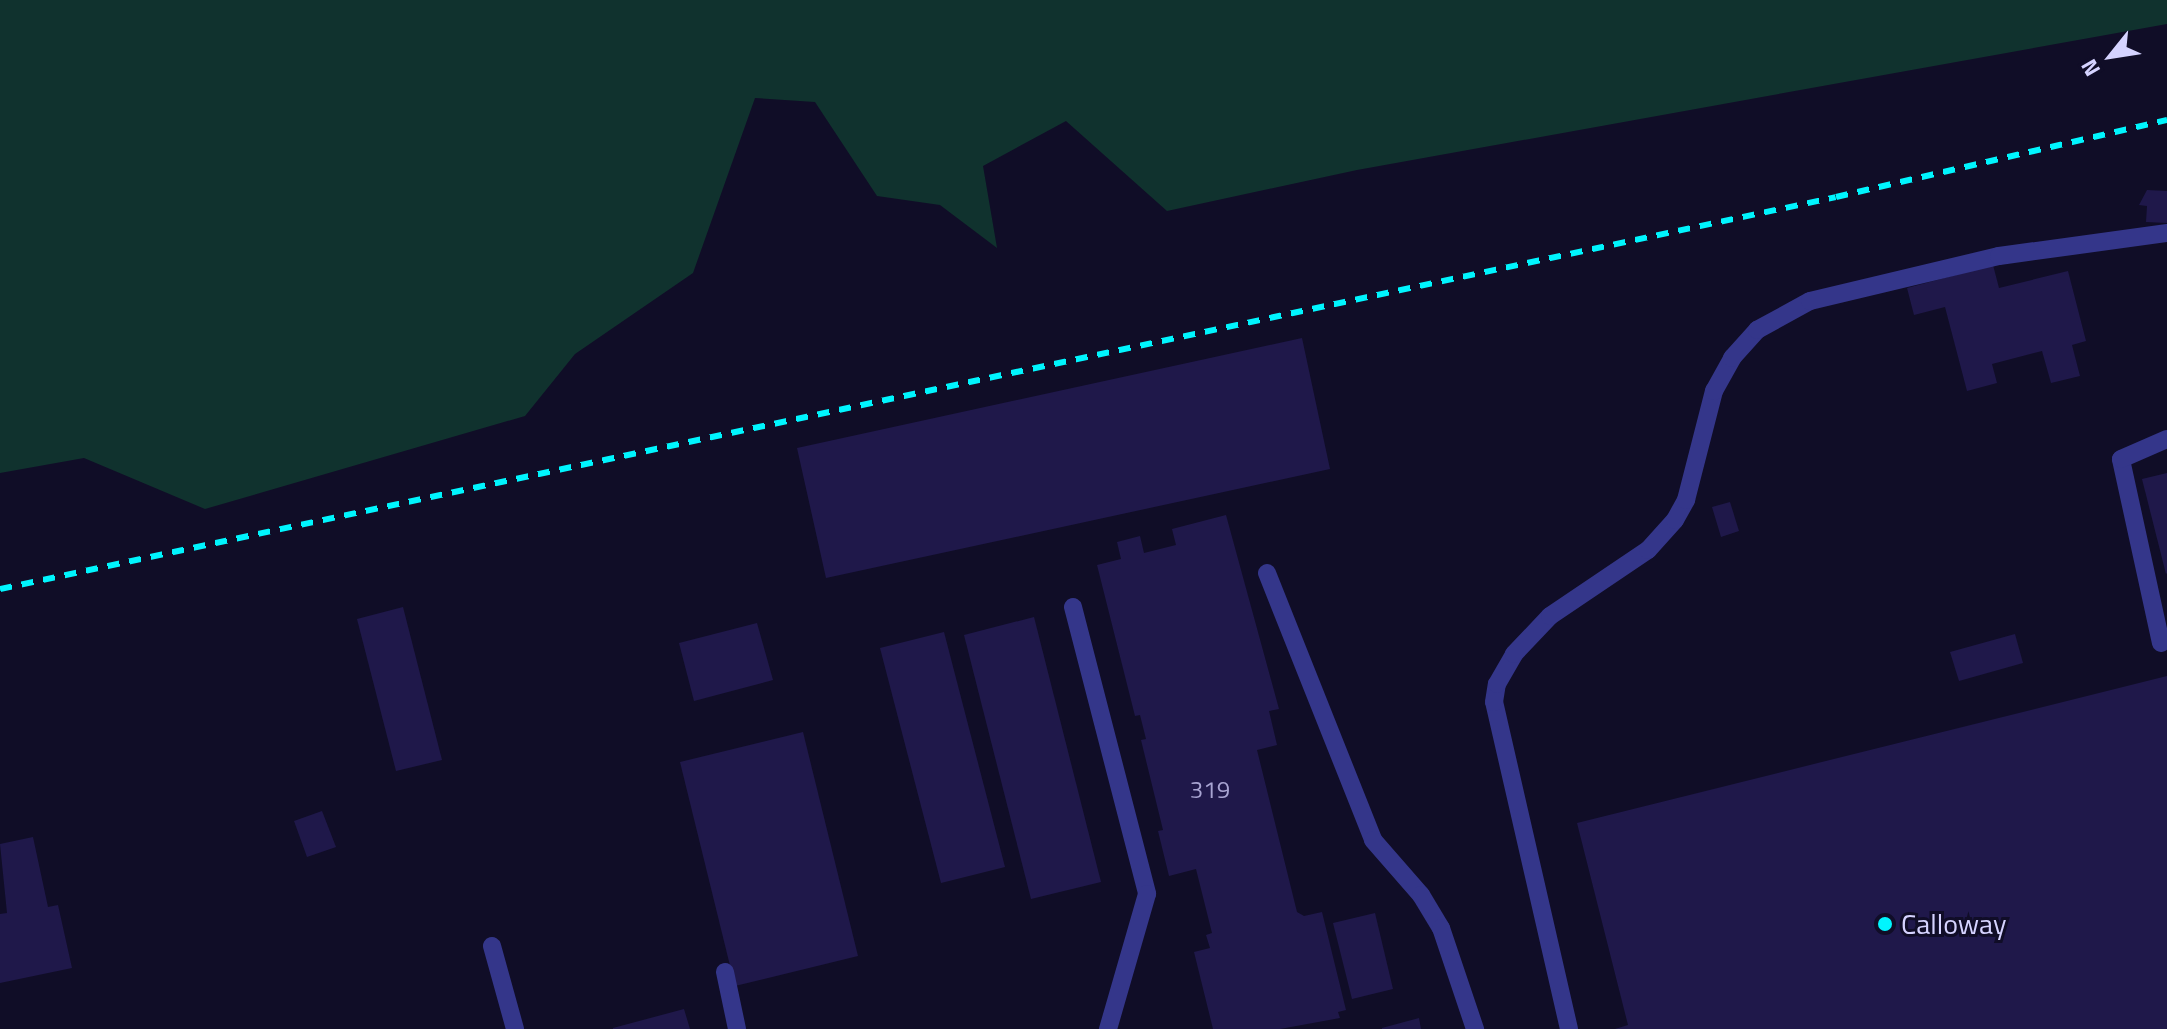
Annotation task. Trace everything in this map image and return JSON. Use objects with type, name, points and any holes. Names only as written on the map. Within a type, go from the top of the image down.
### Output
[{"type":"lane","points":[[1569,1029],[1494,702],[1497,684],[1514,654],[1550,616],[1648,550],[1675,520],[1686,500],[1714,391],[1732,358],[1773,319],[1829,296],[1999,256],[2167,233]]},
{"type":"lane","points":[[2161,643],[2121,459],[2167,439]]},
{"type":"lane","points":[[1267,573],[1373,840],[1421,895],[1441,928],[1475,1029]]},
{"type":"lane","points":[[1073,607],[1147,894],[1108,1029]]},
{"type":"lane","points":[[492,946],[515,1029]]},
{"type":"lane","points":[[725,972],[737,1029]]},
{"type":"green space","points":[[0,0],[2167,0],[2167,24],[1357,170],[1167,211],[1066,121],[983,166],[997,248],[940,205],[877,196],[815,102],[755,98],[693,273],[575,354],[525,416],[205,509],[84,458],[0,473]]},
{"type":"building","points":[[2147,190],[2167,191],[2167,223],[2146,222],[2147,206],[2139,205]]},
{"type":"building","points":[[1993,265],[1999,288],[2068,271],[2086,341],[2072,345],[2080,376],[2051,383],[2042,351],[1992,364],[1997,383],[1967,391],[1945,307],[1914,315],[1907,288]]},
{"type":"building","points":[[1302,338],[1330,469],[826,578],[797,448]]},
{"type":"building","points":[[2167,473],[2167,573],[2166,574],[2142,479]]},
{"type":"building","points":[[1730,502],[1739,531],[1721,537],[1712,507]]},
{"type":"building","points":[[1226,515],[1279,709],[1269,711],[1277,745],[1257,750],[1297,912],[1304,916],[1322,912],[1346,1010],[1338,1012],[1340,1018],[1280,1029],[1213,1029],[1194,952],[1210,948],[1206,935],[1212,933],[1196,869],[1169,876],[1158,831],[1163,830],[1141,740],[1146,739],[1140,715],[1135,716],[1097,565],[1121,559],[1117,542],[1140,536],[1144,553],[1176,545],[1172,529]]},
{"type":"building","points":[[403,607],[442,760],[396,771],[357,619]]},
{"type":"building","points":[[1034,617],[1101,882],[1031,899],[964,635]]},
{"type":"building","points":[[757,623],[773,680],[694,701],[679,643]]},
{"type":"building","points":[[944,632],[1005,867],[941,883],[880,648]]},
{"type":"building","points":[[2015,634],[2023,663],[1959,681],[1950,652]]},
{"type":"building","name":"Calloway","points":[[2167,676],[2167,1029],[1615,1029],[1628,1025],[1577,823]]},
{"type":"building","points":[[803,732],[858,956],[735,986],[680,762]]},
{"type":"building","points":[[322,811],[336,847],[307,857],[294,821]]},
{"type":"building","points":[[33,837],[48,907],[58,905],[72,968],[0,983],[0,914],[7,913],[0,844]]},
{"type":"building","points":[[1375,913],[1393,989],[1352,999],[1333,923]]},
{"type":"building","points":[[684,1009],[690,1029],[613,1029],[613,1028]]},
{"type":"building","points":[[1419,1018],[1421,1029],[1382,1029],[1382,1028]]},
{"type":"railway","points":[[0,589],[1836,197],[2167,120]]},
{"type":"place","name":"Calloway","points":[[1885,924]]}]
